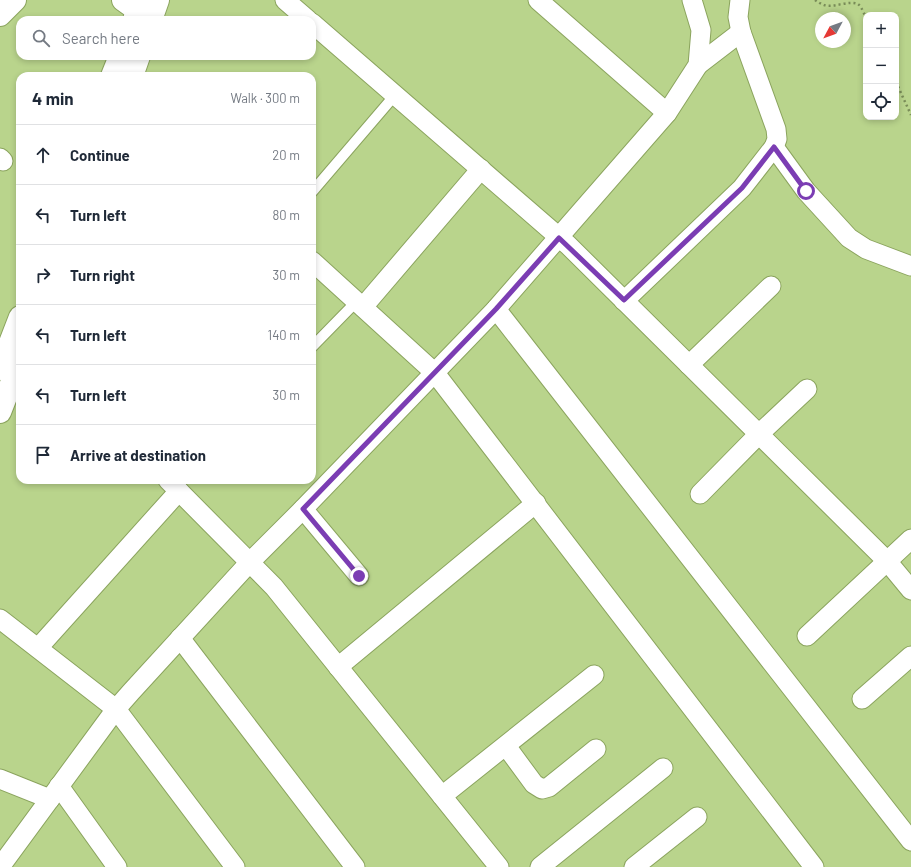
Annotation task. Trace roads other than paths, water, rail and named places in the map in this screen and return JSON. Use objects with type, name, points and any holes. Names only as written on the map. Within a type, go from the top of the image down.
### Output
[{"type":"main road","points":[[0,15],[15,0]]},
{"type":"main road","points":[[140,12],[158,0]]},
{"type":"main road","points":[[114,72],[118,60]]},
{"type":"main road","points":[[133,72],[138,60]]},
{"type":"main road","points":[[0,369],[16,327]]},
{"type":"main road","points":[[0,412],[16,371]]},
{"type":"street","points":[[285,0],[303,16]]},
{"type":"street","points":[[538,0],[667,113]]},
{"type":"street","points":[[692,0],[701,30],[698,65]]},
{"type":"street","points":[[624,300],[742,188],[774,147],[777,139],[776,129],[741,32],[738,17],[740,0]]},
{"type":"street","points":[[316,26],[559,238],[624,300],[887,561],[911,590]]},
{"type":"street","points":[[0,867],[116,709],[250,562],[496,309],[667,113],[698,65],[741,32]]},
{"type":"street","points":[[774,147],[806,191],[850,238],[866,249],[911,266]]},
{"type":"street","points":[[360,304],[481,169]]},
{"type":"street","points":[[316,265],[435,373],[814,867]]},
{"type":"street","points":[[689,365],[771,286]]},
{"type":"street","points":[[496,309],[911,841]]},
{"type":"street","points":[[700,494],[759,434],[807,389]]},
{"type":"street","points":[[38,648],[173,485],[274,587],[499,867]]},
{"type":"street","points":[[338,667],[536,503]]},
{"type":"street","points":[[303,509],[359,576]]},
{"type":"street","points":[[807,636],[911,539]]},
{"type":"street","points":[[0,619],[116,709],[234,867]]},
{"type":"street","points":[[180,638],[355,867]]},
{"type":"street","points":[[862,699],[911,656]]},
{"type":"street","points":[[442,796],[594,675]]},
{"type":"street","points":[[506,746],[534,784],[542,789],[548,788],[596,749]]},
{"type":"street","points":[[540,867],[663,768]]},
{"type":"street","points":[[0,779],[55,793],[117,867]]},
{"type":"street","points":[[634,867],[697,817]]},
{"type":"lane","points":[[316,187],[395,95]]},
{"type":"lane","points":[[316,343],[360,304]]}]
